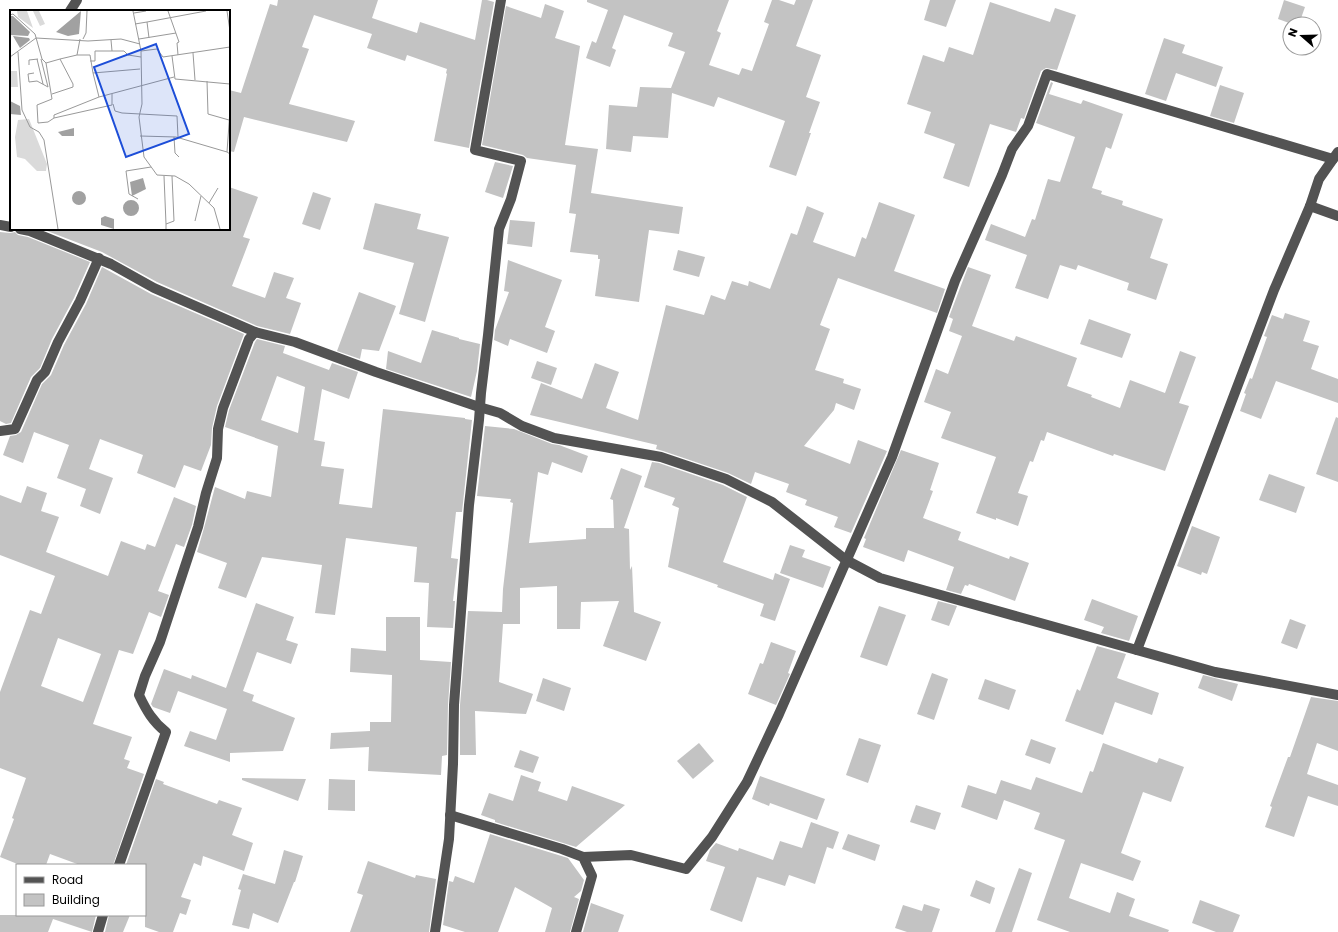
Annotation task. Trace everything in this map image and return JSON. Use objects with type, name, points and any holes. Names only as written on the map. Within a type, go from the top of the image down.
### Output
[{"type":"street","points":[[71,10],[77,0]]},
{"type":"street","points":[[435,932],[449,839],[453,764],[454,705],[469,506],[498,230],[510,199],[521,161],[474,150],[501,0]]},
{"type":"street","points":[[450,815],[562,849],[582,857],[631,855],[686,869],[712,838],[747,782],[780,714],[892,457],[958,275],[1012,150],[1028,126],[1047,74],[1335,156],[1319,179],[1310,206],[1274,290],[1137,650]]},
{"type":"street","points":[[1310,206],[1338,216]]},
{"type":"street","points":[[0,225],[10,227]]},
{"type":"street","points":[[27,230],[98,258],[154,288],[255,332],[295,342],[369,370],[500,413],[522,426],[554,438],[661,458],[726,479],[772,502],[846,560],[880,578],[1215,672],[1338,695]]},
{"type":"street","points":[[0,431],[16,429],[37,380],[45,372],[58,342],[80,301],[98,258]]},
{"type":"street","points":[[119,864],[166,732],[146,711],[139,695],[145,676],[160,642],[198,527],[206,493],[217,458],[218,429],[223,408],[249,339],[255,332]]},
{"type":"street","points":[[576,932],[592,876],[582,857]]},
{"type":"street","points":[[98,932],[103,916]]},
{"type":"building","points":[[278,0],[378,0],[372,18],[417,33],[420,22],[475,40],[482,0],[494,2],[469,148],[434,141],[447,69],[407,55],[405,61],[367,48],[372,34],[314,15],[302,47],[309,49],[289,104],[355,121],[347,142],[244,117],[234,152],[230,151],[230,90],[241,93],[270,4],[277,6]]},
{"type":"building","points":[[587,0],[729,0],[717,31],[721,33],[709,65],[739,75],[742,68],[752,71],[769,24],[764,22],[772,0],[779,0],[794,5],[796,0],[813,0],[796,46],[821,55],[806,97],[820,102],[796,176],[769,167],[785,121],[718,97],[714,107],[672,93],[668,138],[633,136],[631,152],[606,149],[609,105],[637,107],[640,87],[671,88],[685,52],[668,46],[673,33],[624,15],[612,48],[616,50],[610,67],[586,58],[592,41],[596,43],[608,10],[587,2]]},
{"type":"building","points":[[930,0],[956,0],[946,27],[924,20]]},
{"type":"building","points":[[1284,0],[1305,7],[1302,16],[1282,16],[1282,20],[1278,19]]},
{"type":"building","points":[[990,2],[1050,22],[1055,8],[1076,15],[1057,70],[1046,68],[1041,71],[1024,119],[1021,118],[1016,132],[990,124],[969,187],[943,178],[955,144],[924,133],[931,112],[907,104],[923,55],[944,62],[949,47],[973,55]]},
{"type":"building","points":[[545,4],[564,11],[555,38],[580,46],[565,145],[598,149],[591,193],[683,207],[679,234],[649,230],[639,302],[595,296],[600,259],[598,259],[598,255],[570,252],[576,214],[569,213],[576,165],[527,158],[523,155],[482,145],[506,6],[541,18]]},
{"type":"building","points":[[1164,38],[1185,45],[1182,53],[1223,67],[1216,87],[1176,73],[1166,101],[1145,94]]},
{"type":"building","points":[[1051,82],[1053,83],[1049,94],[1081,104],[1083,100],[1123,114],[1111,149],[1106,147],[1092,188],[1102,191],[1101,194],[1123,201],[1122,205],[1163,219],[1150,258],[1168,264],[1156,300],[1127,290],[1129,283],[1078,265],[1076,270],[1060,265],[1048,299],[1015,288],[1027,255],[985,240],[991,224],[1025,237],[1032,219],[1035,220],[1048,179],[1060,182],[1075,137],[1036,123]]},
{"type":"building","points":[[1220,85],[1244,93],[1234,123],[1210,116]]},
{"type":"building","points":[[495,162],[513,166],[503,198],[485,192]]},
{"type":"building","points":[[230,187],[258,197],[243,237],[250,239],[232,286],[265,298],[274,272],[294,278],[286,298],[301,303],[290,334],[257,326],[157,282],[102,252],[45,230],[230,230]]},
{"type":"building","points":[[313,192],[331,198],[320,230],[302,224]]},
{"type":"building","points":[[879,202],[915,215],[894,271],[945,289],[937,313],[838,278],[820,325],[830,329],[815,370],[844,379],[843,383],[861,389],[854,410],[836,403],[834,410],[804,446],[850,464],[858,440],[887,451],[851,533],[834,527],[838,517],[805,505],[807,500],[786,492],[789,484],[755,472],[751,484],[728,473],[656,449],[657,445],[530,415],[541,383],[582,399],[595,363],[619,372],[606,408],[638,420],[666,305],[704,315],[711,295],[725,300],[732,281],[748,286],[749,281],[770,289],[791,233],[797,235],[807,206],[824,213],[813,242],[855,257],[862,237],[866,239]]},
{"type":"building","points":[[375,203],[421,214],[417,229],[449,237],[425,322],[399,314],[414,263],[363,249]]},
{"type":"building","points":[[510,220],[535,222],[532,247],[507,244]]},
{"type":"building","points":[[0,232],[15,232],[18,235],[28,237],[90,262],[74,298],[52,339],[40,368],[31,377],[11,423],[6,424],[0,421]]},
{"type":"building","points":[[678,250],[705,257],[699,277],[673,270]]},
{"type":"building","points":[[508,260],[562,280],[545,327],[555,331],[547,353],[510,339],[508,346],[494,340],[495,330],[509,292],[504,291]]},
{"type":"building","points":[[102,267],[151,294],[244,334],[217,406],[212,428],[211,445],[201,471],[184,465],[175,488],[137,473],[143,455],[100,439],[89,469],[113,478],[100,514],[80,506],[86,489],[57,478],[69,445],[34,432],[23,463],[3,455],[10,436],[21,432],[42,384],[51,375],[64,345],[86,304]]},
{"type":"building","points":[[968,267],[991,275],[972,326],[1014,341],[1016,336],[1077,358],[1067,386],[1092,395],[1091,397],[1120,408],[1130,380],[1165,393],[1180,351],[1196,357],[1179,403],[1189,406],[1165,471],[1114,454],[1113,456],[1047,432],[1044,441],[1041,440],[1033,462],[1030,461],[1018,493],[1028,496],[1018,526],[976,513],[996,457],[941,438],[951,412],[924,402],[936,369],[948,374],[962,336],[949,331],[953,319],[949,317]]},
{"type":"building","points":[[359,292],[396,306],[379,351],[362,349],[360,359],[337,351]]},
{"type":"building","points":[[1285,313],[1310,321],[1303,341],[1319,346],[1311,369],[1338,379],[1338,403],[1276,381],[1261,419],[1240,411],[1246,394],[1244,393],[1250,378],[1252,379],[1267,337],[1264,336],[1272,315],[1283,319]]},
{"type":"building","points":[[1089,319],[1131,334],[1122,358],[1080,344]]},
{"type":"building","points":[[432,330],[480,344],[477,371],[471,397],[386,369],[388,351],[421,363]]},
{"type":"building","points":[[257,339],[285,346],[283,353],[329,370],[332,363],[358,372],[349,399],[322,389],[314,440],[325,442],[321,466],[344,469],[339,504],[372,508],[383,409],[472,420],[462,512],[456,512],[451,558],[458,559],[453,601],[455,601],[453,628],[427,627],[429,583],[414,582],[417,547],[346,538],[335,615],[315,613],[322,565],[262,557],[246,598],[218,588],[227,563],[197,552],[215,487],[245,499],[247,491],[271,497],[278,446],[225,427],[229,410]],"holes":[[[277,376],[305,387],[298,433],[261,420]]]},
{"type":"building","points":[[537,361],[557,368],[551,385],[531,378]]},
{"type":"building","points":[[1336,417],[1338,418],[1338,482],[1316,474]]},
{"type":"building","points":[[485,426],[514,429],[588,456],[582,473],[552,462],[548,475],[538,472],[529,543],[586,539],[586,528],[614,528],[613,500],[610,499],[621,468],[642,476],[624,528],[629,529],[630,570],[632,566],[634,612],[661,622],[646,661],[603,646],[619,601],[581,602],[580,629],[557,629],[557,586],[520,588],[520,624],[503,624],[499,682],[533,694],[526,714],[475,711],[476,755],[460,755],[460,705],[468,611],[502,612],[503,589],[513,503],[510,502],[511,499],[477,496]]},
{"type":"building","points":[[901,450],[939,463],[930,490],[933,491],[923,518],[961,532],[958,540],[1009,559],[1010,556],[1029,563],[1015,601],[969,584],[968,586],[965,585],[961,594],[946,590],[954,567],[908,550],[904,562],[863,547],[866,539],[864,538]]},
{"type":"building","points":[[652,462],[659,463],[723,485],[747,497],[723,562],[773,580],[775,573],[790,579],[775,621],[760,616],[764,604],[668,567],[679,508],[672,505],[675,498],[644,487]]},
{"type":"building","points":[[1269,474],[1305,487],[1296,513],[1259,500]]},
{"type":"building","points":[[27,486],[47,493],[41,511],[59,517],[46,552],[108,576],[121,541],[145,550],[147,544],[155,547],[174,497],[196,506],[192,525],[184,547],[176,544],[158,591],[169,595],[161,617],[149,612],[133,654],[119,650],[93,724],[132,737],[124,759],[130,761],[127,768],[144,774],[113,864],[77,864],[50,854],[46,864],[18,864],[0,857],[14,819],[12,818],[26,778],[0,768],[0,692],[30,610],[41,614],[55,576],[0,555],[0,495],[21,503]],"holes":[[[58,638],[101,654],[83,702],[41,686]]]},
{"type":"building","points":[[1192,526],[1220,537],[1207,574],[1202,572],[1201,575],[1177,566]]},
{"type":"building","points":[[790,545],[805,550],[802,557],[831,567],[823,588],[780,573]]},
{"type":"building","points":[[1092,599],[1138,616],[1129,641],[1101,633],[1104,627],[1084,620]]},
{"type":"building","points":[[938,601],[957,606],[949,626],[931,620]]},
{"type":"building","points":[[256,603],[294,617],[286,640],[298,644],[291,664],[257,652],[243,691],[254,695],[252,701],[295,718],[283,751],[230,753],[230,762],[184,746],[190,731],[216,740],[227,709],[178,691],[170,713],[153,707],[151,704],[164,669],[191,679],[192,675],[226,688]]},
{"type":"building","points":[[879,606],[906,615],[887,666],[860,657]]},
{"type":"building","points":[[386,617],[420,617],[420,660],[451,662],[447,755],[442,756],[441,775],[368,771],[369,747],[330,749],[331,733],[370,731],[370,722],[391,722],[392,675],[350,672],[351,648],[386,651]]},
{"type":"building","points":[[1290,619],[1306,625],[1297,649],[1281,643]]},
{"type":"building","points":[[771,642],[796,651],[788,673],[790,674],[776,705],[748,694],[760,663],[763,664]]},
{"type":"building","points":[[1097,646],[1126,654],[1117,678],[1159,693],[1152,715],[1115,702],[1103,735],[1065,721],[1077,689],[1080,691]]},
{"type":"building","points":[[932,673],[948,679],[934,720],[917,714]]},
{"type":"building","points":[[1203,675],[1238,684],[1232,701],[1198,688]]},
{"type":"building","points":[[543,678],[571,688],[564,711],[536,701]]},
{"type":"building","points":[[985,679],[1016,690],[1009,710],[978,699]]},
{"type":"building","points":[[1311,697],[1338,701],[1338,751],[1317,743],[1307,774],[1338,785],[1338,806],[1308,796],[1294,837],[1265,827],[1272,807],[1270,806],[1288,757],[1290,757]]},
{"type":"building","points":[[859,738],[881,745],[868,783],[846,775]]},
{"type":"building","points":[[1031,739],[1056,748],[1050,764],[1025,755]]},
{"type":"building","points":[[699,743],[714,761],[693,779],[677,761]]},
{"type":"building","points":[[1103,743],[1157,763],[1159,758],[1184,767],[1171,802],[1143,792],[1121,853],[1141,861],[1133,881],[1081,863],[1069,898],[1110,913],[1117,892],[1135,899],[1129,916],[1169,930],[1168,932],[1070,932],[1037,920],[1065,840],[1034,829],[1040,813],[1004,800],[997,820],[961,807],[968,785],[996,794],[1001,780],[1031,790],[1036,777],[1082,793],[1090,771],[1093,772]]},
{"type":"building","points":[[520,750],[539,757],[533,773],[514,767]]},
{"type":"building","points":[[521,775],[541,782],[538,791],[567,801],[572,786],[625,805],[576,847],[495,822],[495,820],[481,815],[489,793],[513,801]]},
{"type":"building","points":[[760,776],[825,799],[817,820],[770,803],[769,806],[752,799]]},
{"type":"building","points":[[242,778],[306,779],[298,801],[242,780]]},
{"type":"building","points":[[156,779],[164,782],[163,784],[217,804],[219,800],[242,808],[232,835],[253,843],[244,871],[203,856],[201,866],[194,863],[181,897],[191,900],[186,915],[180,913],[173,932],[159,932],[145,927],[146,864],[126,864]]},
{"type":"building","points":[[329,779],[355,780],[355,811],[328,810]]},
{"type":"building","points":[[916,805],[941,813],[935,830],[910,822]]},
{"type":"building","points":[[811,822],[839,832],[833,849],[827,847],[815,884],[789,875],[785,886],[757,877],[742,922],[710,910],[725,867],[706,861],[710,850],[716,843],[738,851],[739,848],[773,860],[780,841],[802,848]]},
{"type":"building","points":[[490,834],[568,858],[584,880],[581,891],[574,897],[579,899],[570,932],[545,932],[552,908],[515,887],[498,932],[465,932],[443,925],[449,881],[453,882],[455,876],[474,883]]},
{"type":"building","points":[[848,834],[880,845],[875,861],[842,849]]},
{"type":"building","points":[[284,850],[303,856],[295,882],[278,923],[253,913],[249,929],[232,925],[241,890],[238,889],[243,874],[275,884]]},
{"type":"building","points":[[368,861],[415,878],[416,875],[436,879],[429,932],[350,932],[363,895],[357,893]]},
{"type":"building","points":[[1019,868],[1032,873],[1012,932],[995,932]]},
{"type":"building","points":[[976,880],[995,888],[990,904],[970,896]]},
{"type":"building","points":[[1200,900],[1240,915],[1233,932],[1216,932],[1192,923]]},
{"type":"building","points":[[591,903],[624,915],[618,932],[583,932]]},
{"type":"building","points":[[924,904],[940,909],[932,932],[907,932],[895,928],[903,905],[922,911]]},
{"type":"building","points":[[0,915],[96,916],[92,932],[53,919],[48,932],[0,932]]},
{"type":"building","points":[[109,916],[130,916],[123,932],[105,932]]}]
